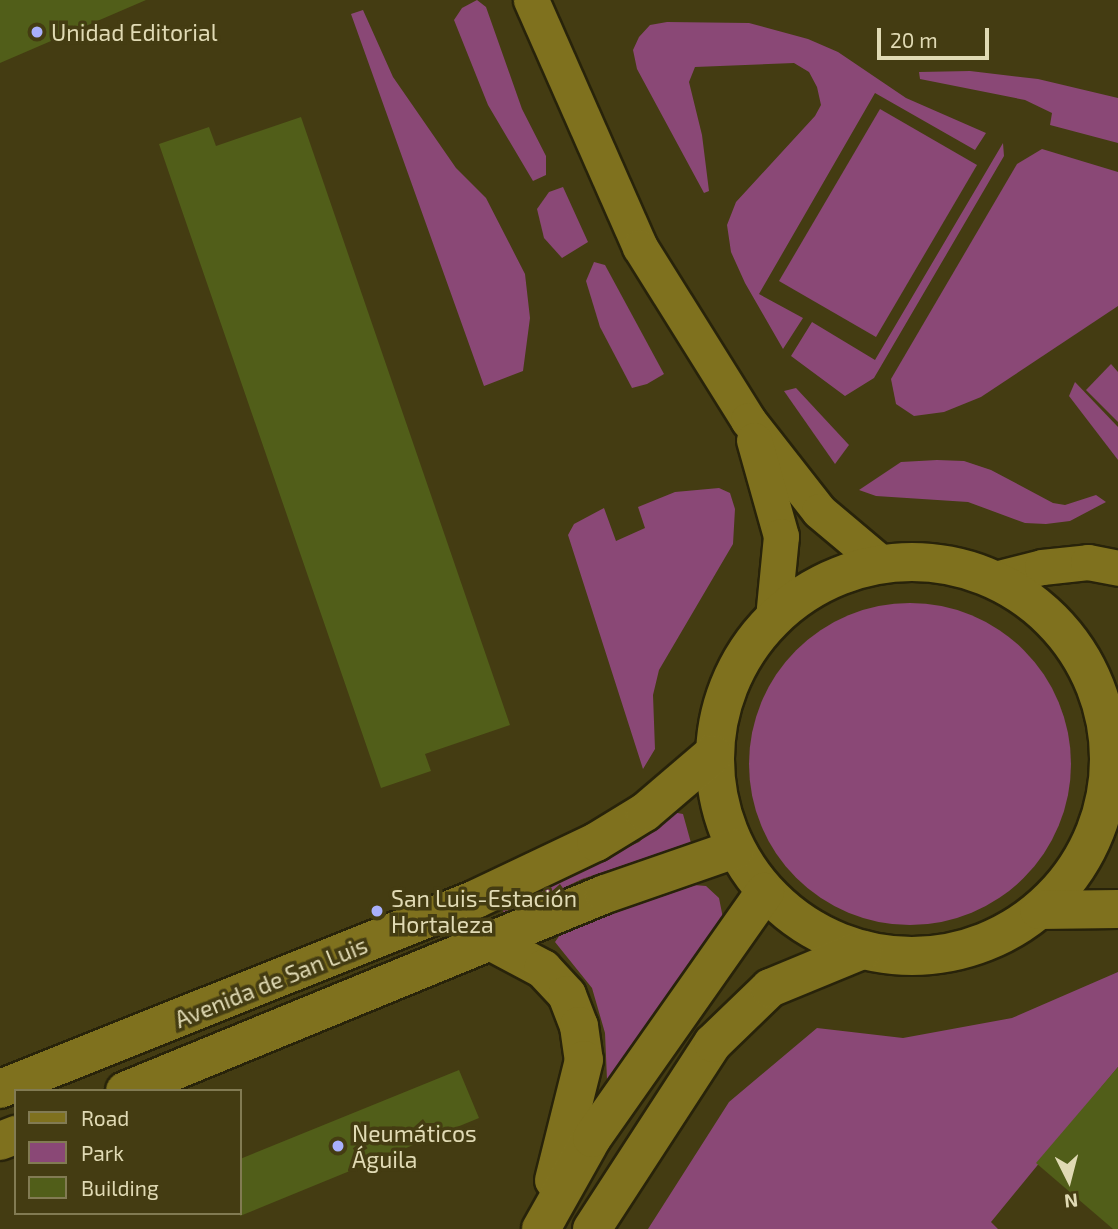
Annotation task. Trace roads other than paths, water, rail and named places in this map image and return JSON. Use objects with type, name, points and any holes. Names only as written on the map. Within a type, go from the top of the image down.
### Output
[{"type":"street","points":[[531,0],[640,247],[748,420],[819,511],[881,563]]},
{"type":"street","points":[[748,420],[781,536],[773,617]]},
{"type":"street","points":[[995,579],[1042,567],[1088,562],[1118,568]]},
{"type":"street","points":[[881,563],[947,564],[995,579],[1014,589],[1064,631],[1094,681],[1114,752],[1107,793],[1090,845],[1073,874],[1039,910],[1008,932],[969,948],[928,956],[862,950],[804,926],[765,892],[735,849],[715,790],[713,754],[719,712],[734,670],[773,617],[811,587],[881,563]]},
{"type":"street","name":"Avenida de San Luis","points":[[0,1089],[476,899],[596,842],[645,811],[713,754]]},
{"type":"street","name":"Avenida de San Luis","points":[[130,1089],[605,894],[735,849]]},
{"type":"street","points":[[542,1228],[592,1138],[765,892]]},
{"type":"street","points":[[1039,910],[1118,909]]},
{"type":"street","points":[[492,942],[543,969],[567,995],[579,1026],[584,1060],[542,1228]]},
{"type":"street","points":[[592,1229],[713,1043],[771,988],[862,950]]},
{"type":"place","name":"Unidad Editorial","points":[[37,32]]},
{"type":"place","name":"San Luis-Estación Hortaleza","points":[[377,911]]},
{"type":"place","name":"Neumáticos Águila","points":[[338,1146]]}]
